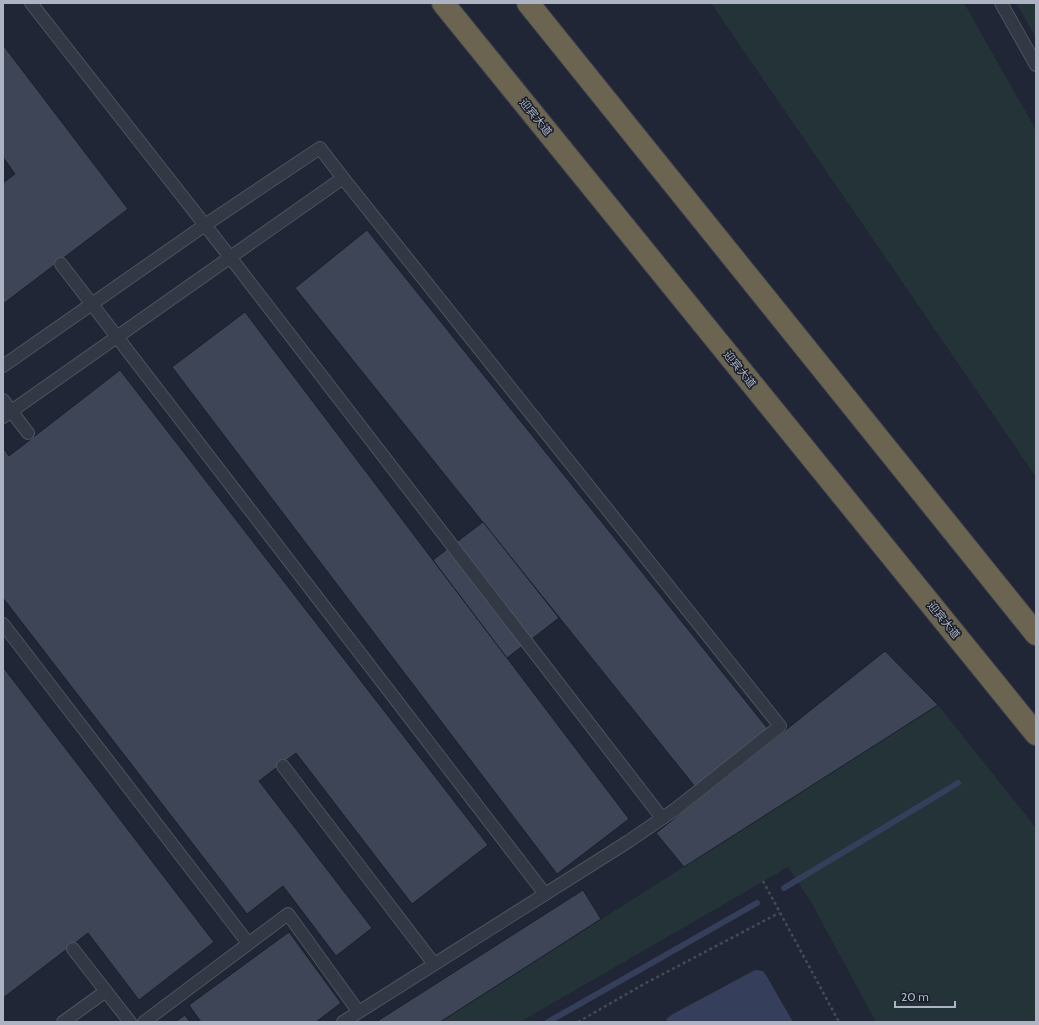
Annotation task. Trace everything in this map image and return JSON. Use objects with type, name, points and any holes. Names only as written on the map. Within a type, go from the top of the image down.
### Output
[{"type":"highway","name":"迎宾大道","points":[[443,3],[1036,734]]},
{"type":"highway","points":[[528,3],[1036,634]]},
{"type":"lane","points":[[31,3],[230,257],[662,818]]},
{"type":"lane","points":[[1001,3],[1036,65]]},
{"type":"lane","points":[[3,366],[205,225],[320,148],[780,726],[662,818],[343,1022]]},
{"type":"lane","points":[[7,414],[344,178]]},
{"type":"lane","points":[[62,264],[545,894]]},
{"type":"lane","points":[[3,400],[7,414],[28,433]]},
{"type":"lane","points":[[3,624],[248,943]]},
{"type":"lane","points":[[283,766],[434,964]]},
{"type":"lane","points":[[144,1022],[288,914],[358,1011]]},
{"type":"lane","points":[[73,949],[130,1022]]},
{"type":"lane","points":[[63,1022],[106,990]]},
{"type":"path","points":[[763,882],[839,1022]]},
{"type":"path","points":[[578,1022],[644,984],[779,913]]},
{"type":"shaded area","points":[[711,3],[964,3],[1036,130],[1036,477]]},
{"type":"shaded area","points":[[1016,3],[1036,3],[1036,38]]},
{"type":"shaded area","points":[[938,705],[1036,828],[1036,1022],[876,1022],[811,902],[788,867],[520,1022],[440,1022]]},
{"type":"water","points":[[755,970],[763,971],[766,975],[793,1022],[668,1022],[666,1019],[673,1014]]},
{"type":"building","points":[[3,45],[128,209],[3,304],[3,183],[15,174],[3,157]]},
{"type":"building","points":[[367,230],[768,729],[696,788],[295,288]]},
{"type":"building","points":[[245,312],[629,819],[557,874],[172,367]]},
{"type":"building","points":[[120,370],[488,845],[412,904],[296,753],[259,781],[372,928],[336,956],[283,886],[247,914],[3,598],[3,448],[9,456]]},
{"type":"building","points":[[483,522],[559,618],[507,658],[433,560]]},
{"type":"building","points":[[885,651],[938,705],[684,867],[656,833]]},
{"type":"building","points":[[3,667],[214,942],[139,1000],[88,933],[3,998]]},
{"type":"building","points":[[583,890],[601,919],[440,1022],[376,1022]]},
{"type":"building","points":[[289,932],[341,1003],[316,1022],[201,1022],[189,1005]]},
{"type":"building","points":[[185,1015],[190,1022],[175,1022]]},
{"type":"waterway","points":[[784,888],[958,783]]},
{"type":"waterway","points":[[548,1022],[757,903]]}]
